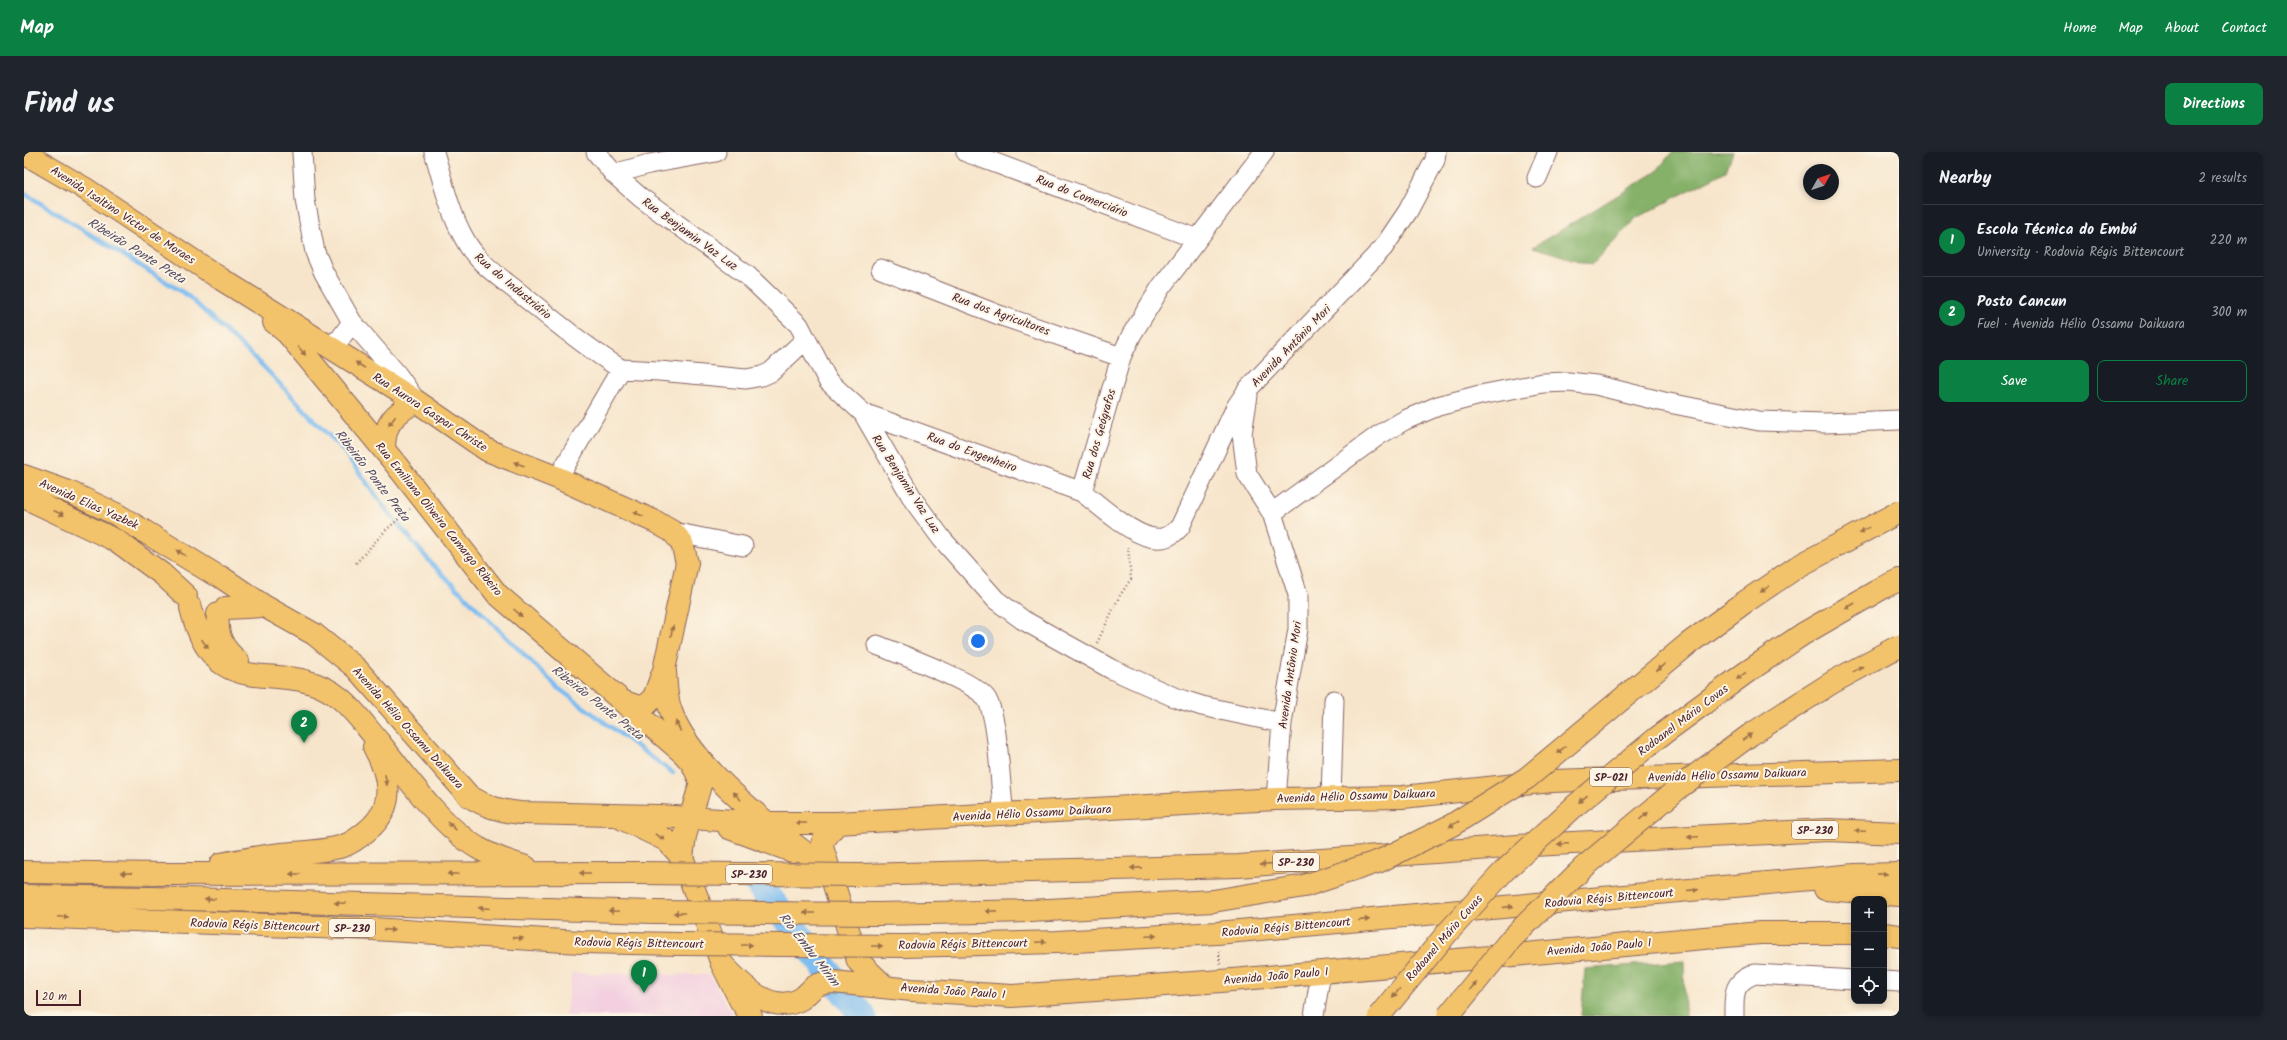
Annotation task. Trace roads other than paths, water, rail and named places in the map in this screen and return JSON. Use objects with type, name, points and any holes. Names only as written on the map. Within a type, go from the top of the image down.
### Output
[{"type":"main road","name":"Avenida Isaltino Victor de Moraes","points":[[24,153],[84,188],[221,279]]},
{"type":"main road","name":"Rua Aurora Gaspar Christe","points":[[221,279],[416,401],[487,450],[558,478],[656,522],[673,532]]},
{"type":"main road","name":"Rua Emiliana Oliveira Camargo Ribeiro","points":[[221,279],[288,334],[384,450],[497,594],[625,702],[692,763],[701,782],[694,820],[682,857]]},
{"type":"main road","points":[[384,450],[384,435],[393,418],[416,401]]},
{"type":"main road","name":"Avenida Elias Yazbek","points":[[24,476],[69,492],[116,514],[218,575]]},
{"type":"main road","name":"Avenida Elias Yazbek","points":[[24,497],[117,541],[162,574],[188,602]]},
{"type":"main road","points":[[24,896],[653,912],[876,914],[1030,911],[1213,901],[1304,886],[1380,861],[1452,825],[1527,778],[1688,644],[1745,602],[1797,567],[1899,512]]},
{"type":"main road","points":[[625,702],[639,707],[650,702],[654,697],[664,670],[687,563],[682,543],[673,532]]},
{"type":"main road","points":[[268,677],[240,662],[228,653],[218,635],[222,611],[229,601],[229,588],[218,575],[207,573],[194,577],[186,588],[195,627],[202,642],[227,668],[240,673],[268,677],[296,680],[326,690],[340,699],[360,719],[429,803],[460,834],[477,847],[502,860],[548,873]]},
{"type":"main road","name":"Avenida Hélio Ossamu Daikuara","points":[[218,575],[264,606],[314,634],[356,668],[455,782],[482,805],[499,811],[520,813],[659,816],[694,820],[766,823],[837,823],[1004,816],[1276,799],[1403,797],[1552,781],[1899,770]]},
{"type":"main road","name":"Rodoanel Mário Covas","points":[[1379,1016],[1448,932],[1504,871],[1576,805],[1657,738],[1744,674],[1803,634],[1892,584]]},
{"type":"main road","points":[[188,602],[200,616],[207,617],[222,611],[264,606]]},
{"type":"main road","points":[[1448,1016],[1516,933],[1583,868],[1681,786],[1750,735],[1833,682],[1899,646]]},
{"type":"main road","points":[[664,670],[670,708],[679,729],[710,768],[766,823],[823,866]]},
{"type":"main road","points":[[165,874],[281,854],[319,851],[344,846],[360,837],[380,817],[384,811],[388,797],[387,781],[383,766],[360,719]]},
{"type":"main road","points":[[659,816],[681,806],[699,791]]},
{"type":"main road","name":"Avenida Hélio Ossamu Daikuara","points":[[612,815],[666,840],[682,857]]},
{"type":"main road","points":[[694,820],[745,833],[823,866]]},
{"type":"main road","points":[[837,823],[822,844],[823,866],[858,961],[883,985]]},
{"type":"main road","name":"SP-230","points":[[24,872],[165,874],[638,873],[859,875],[1238,866],[1532,845],[1828,830],[1899,833]]},
{"type":"main road","points":[[682,857],[722,964],[740,1000],[751,1016]]},
{"type":"main road","name":"Rodovia Régis Bittencourt","points":[[24,916],[373,929],[580,942],[904,946],[1057,942],[1218,933],[1855,875],[1899,874]]},
{"type":"main road","points":[[1746,886],[1876,891],[1899,894]]},
{"type":"main road","name":"Avenida João Paulo I","points":[[722,964],[749,994],[760,1002],[779,1006],[791,1004],[801,1007],[810,989],[821,983],[883,985],[912,990],[1012,996],[1156,986],[1760,933],[1851,933]]},
{"type":"main road","points":[[1887,934],[1899,936]]},
{"type":"main road","points":[[848,984],[858,961]]},
{"type":"street","points":[[302,152],[306,200],[315,252],[352,322],[397,374],[416,401]]},
{"type":"street","name":"Rua do Industriário","points":[[434,152],[450,209],[464,239],[473,252],[487,266],[540,309],[621,369]]},
{"type":"street","name":"Rua Benjamin Vaz Luz","points":[[596,152],[614,174],[640,197],[748,276],[799,325],[828,381],[862,413],[914,501],[942,539],[972,575],[996,600],[1022,620],[1090,657],[1174,697],[1202,706],[1282,722]]},
{"type":"street","points":[[614,174],[649,164],[716,152]]},
{"type":"street","name":"Rua do Comerciário","points":[[966,152],[1197,239]]},
{"type":"street","name":"Rua dos Geógrafos","points":[[1248,389],[1236,407],[1180,527],[1172,534],[1160,539],[1143,536],[1127,526],[1082,492],[1121,357],[1132,334],[1161,287],[1264,152]]},
{"type":"street","points":[[1537,178],[1548,152]]},
{"type":"street","name":"Avenida Antônio Mori","points":[[1276,799],[1282,722],[1298,629],[1298,595],[1272,513],[1247,474],[1243,455],[1242,434],[1248,389],[1383,248],[1408,211],[1436,154]]},
{"type":"street","name":"Rua dos Agricultores","points":[[881,269],[999,315],[1121,357]]},
{"type":"street","points":[[329,346],[340,339],[352,322]]},
{"type":"street","points":[[558,478],[621,369],[746,379],[762,376],[771,372],[806,339]]},
{"type":"street","points":[[1272,513],[1379,435],[1405,420],[1445,404],[1480,395],[1543,383],[1568,382],[1596,385],[1664,402],[1759,421],[1826,423],[1899,420]]},
{"type":"street","name":"Rua do Engenheiro","points":[[862,413],[1082,492]]},
{"type":"street","points":[[673,532],[742,546]]},
{"type":"street","points":[[877,645],[969,685],[985,697],[989,703],[995,726],[1004,816]]},
{"type":"street","points":[[1331,798],[1334,700]]},
{"type":"street","points":[[1314,1016],[1321,972]]},
{"type":"street","points":[[1734,1016],[1734,997],[1737,985],[1744,978],[1754,974],[1851,980]]},
{"type":"street","points":[[1887,981],[1899,982]]},
{"type":"waterway","name":"Ribeirão Ponte Preta","points":[[24,193],[187,295],[261,364],[342,449],[388,512],[431,563],[558,688],[673,773]]},
{"type":"waterway","name":"Rio Embu Mirim","points":[[757,882],[863,1016]]},
{"type":"place","name":"Posto Cancun","points":[[304,743]]},
{"type":"place","name":"Escola Técnica do Embú","points":[[644,993]]}]
